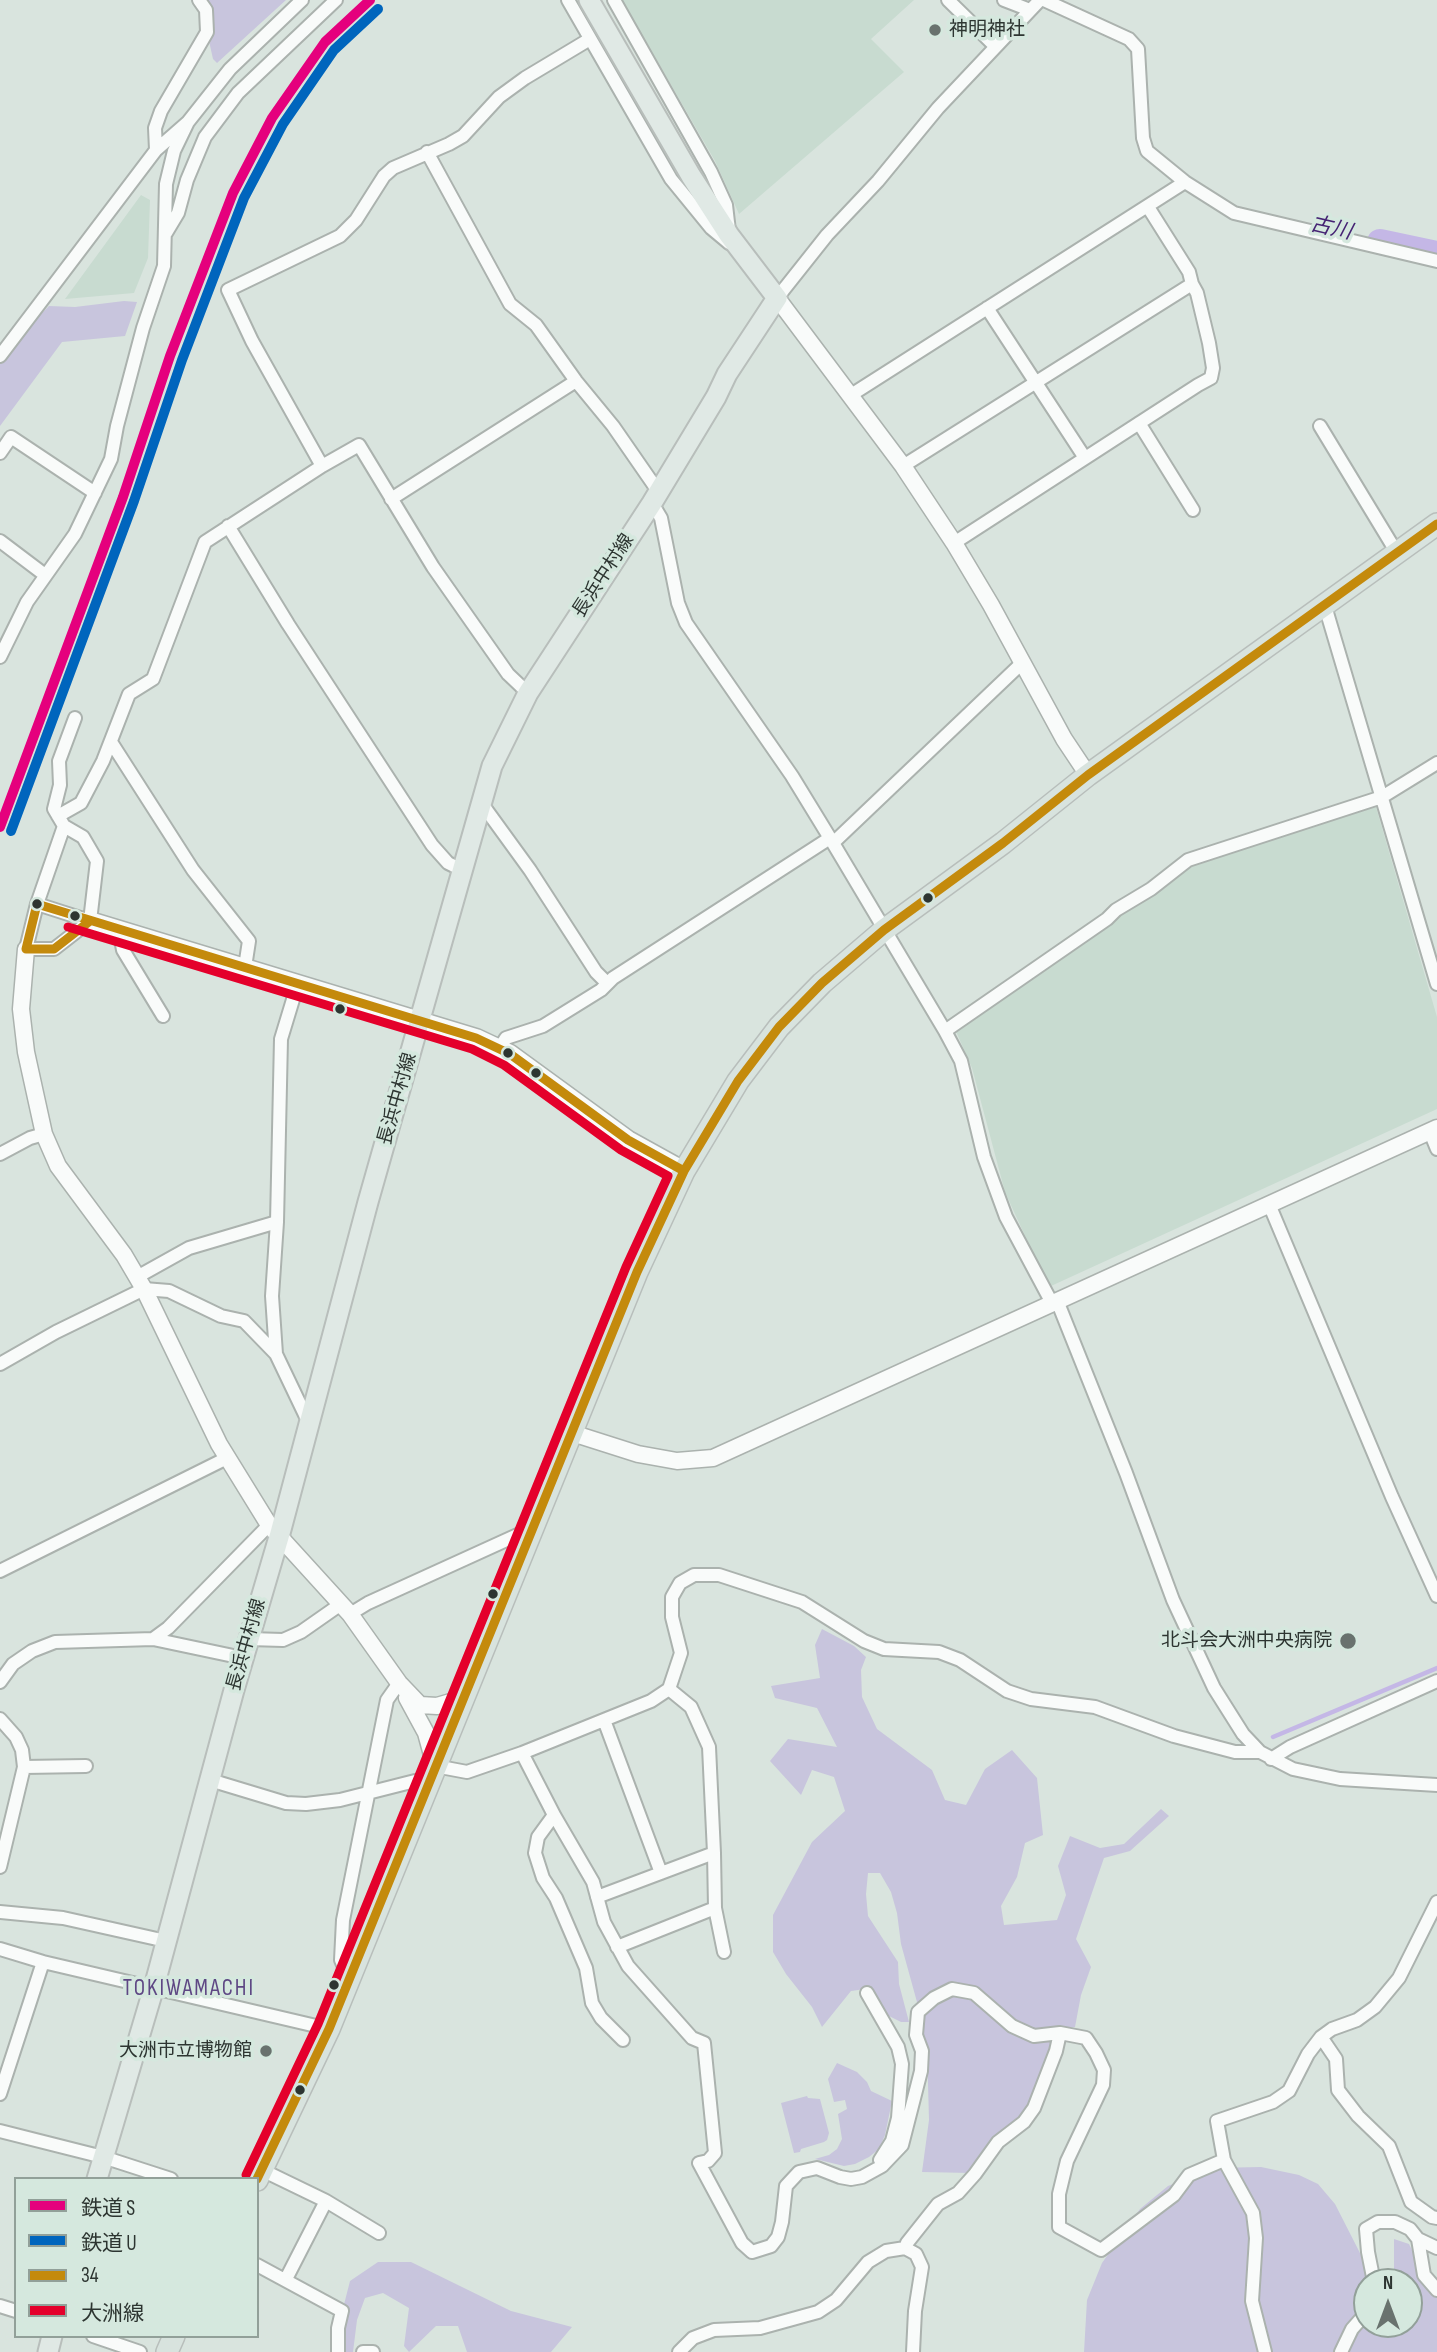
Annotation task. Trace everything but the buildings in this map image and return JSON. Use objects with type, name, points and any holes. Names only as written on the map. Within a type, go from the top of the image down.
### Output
[{"type":"highway","points":[[260,2175],[329,2028],[637,1272],[684,1171],[738,1081],[779,1027],[822,983],[884,930],[1003,843],[1088,775],[1437,524]]},
{"type":"main road","points":[[589,0],[599,37],[729,235],[777,298]]},
{"type":"main road","name":"長浜中村線","points":[[98,2177],[154,1987],[249,1639],[274,1531],[308,1421],[492,766],[527,693],[655,497],[716,397],[727,374],[777,298]]},
{"type":"main road","points":[[90,921],[476,1038],[510,1054],[628,1140],[684,1171]]},
{"type":"street","points":[[156,149],[155,128],[161,111],[207,33],[206,10],[199,0]]},
{"type":"street","points":[[0,356],[156,149],[188,122],[230,69],[302,0]]},
{"type":"street","points":[[166,234],[178,213],[187,180],[205,137],[238,93],[335,0]]},
{"type":"street","points":[[568,0],[599,37],[671,179],[711,228],[746,257]]},
{"type":"street","points":[[614,0],[706,163],[726,205],[729,235]]},
{"type":"street","points":[[948,0],[995,46]]},
{"type":"street","points":[[1004,0],[1030,10]]},
{"type":"street","points":[[1088,775],[1064,739],[954,543],[852,395],[777,298],[827,235],[878,181],[938,108],[1042,0],[1129,39],[1138,49],[1143,138],[1147,151],[1185,183],[1234,214],[1437,261]]},
{"type":"street","points":[[322,466],[252,341],[228,290],[340,236],[356,220],[384,176],[393,168],[449,144],[463,135],[499,97],[525,78],[599,37]]},
{"type":"street","points":[[1,654],[27,602],[75,534],[111,459],[117,426],[164,266],[166,184],[174,151],[188,122]]},
{"type":"street","points":[[427,152],[510,304],[536,325],[576,381],[613,426],[655,497],[678,603],[686,623],[792,776],[961,1061],[984,1157],[1006,1217],[1055,1304],[1126,1473],[1173,1600],[1214,1688],[1242,1734],[1265,1756]]},
{"type":"street","points":[[671,179],[682,180],[691,176],[700,171],[706,163]]},
{"type":"street","points":[[852,395],[1185,183]]},
{"type":"street","points":[[954,543],[1212,378],[1209,343],[1197,293],[1189,272],[1148,206]]},
{"type":"street","points":[[903,466],[1192,284]]},
{"type":"street","points":[[987,308],[1085,458]]},
{"type":"street","points":[[391,499],[576,381]]},
{"type":"street","points":[[1139,424],[1193,510]]},
{"type":"street","points":[[1320,426],[1397,552]]},
{"type":"street","points":[[0,453],[11,438],[95,493]]},
{"type":"street","points":[[466,1692],[454,1701],[437,1706],[420,1705],[399,1683],[345,1609],[274,1531],[227,1458],[124,1255],[58,1166],[44,1134],[26,1052],[21,1009],[26,949],[61,821],[81,803],[98,772],[129,694],[153,679],[205,542],[322,466],[359,445],[433,566],[508,674],[527,693]]},
{"type":"street","points":[[229,526],[281,613],[432,845],[448,863],[462,870]]},
{"type":"street","points":[[0,541],[45,575]]},
{"type":"street","points":[[1325,606],[1437,985]]},
{"type":"street","points":[[499,1049],[506,1038],[543,1026],[832,841],[1022,663]]},
{"type":"street","points":[[26,949],[54,949],[90,921],[97,861],[83,838],[61,821],[54,809],[60,785],[59,761],[75,719]]},
{"type":"street","points":[[111,742],[193,870],[249,941],[244,967]]},
{"type":"street","points":[[945,1031],[1107,919],[1115,909],[1151,889],[1188,860],[1382,797],[1437,763]]},
{"type":"street","points":[[480,807],[485,808],[530,870],[596,972],[607,983]]},
{"type":"street","points":[[37,904],[90,921]]},
{"type":"street","points":[[119,929],[123,950],[163,1016]]},
{"type":"street","points":[[276,1354],[272,1296],[278,1222],[281,1039],[298,983]]},
{"type":"street","points":[[572,1433],[638,1454],[677,1461],[713,1458],[1433,1130],[1437,1149]]},
{"type":"street","points":[[0,1154],[30,1138],[44,1134]]},
{"type":"street","points":[[1269,1204],[1392,1497],[1437,1596]]},
{"type":"street","points":[[0,1364],[140,1283],[189,1248],[278,1222]]},
{"type":"street","points":[[140,1283],[169,1291],[221,1317],[244,1321],[276,1354],[308,1421]]},
{"type":"street","points":[[0,1572],[227,1458]]},
{"type":"street","points":[[249,1639],[284,1640],[345,1609],[368,1603],[535,1527]]},
{"type":"street","points":[[153,1639],[168,1629],[274,1531]]},
{"type":"street","points":[[210,1780],[286,1803],[317,1803],[369,1793],[431,1775],[467,1772],[652,1701],[669,1689],[681,1653],[672,1617],[672,1597],[680,1583],[694,1575],[719,1575],[802,1602],[864,1641],[884,1649],[928,1650],[950,1656],[1007,1691],[1031,1699],[1095,1707],[1174,1736],[1235,1752],[1265,1756],[1293,1769],[1340,1779],[1437,1785]]},
{"type":"street","points":[[0,1682],[13,1664],[32,1651],[55,1642],[153,1639],[243,1658]]},
{"type":"street","points":[[1265,1756],[1437,1681]]},
{"type":"street","points":[[399,1683],[426,1733],[431,1775]]},
{"type":"street","points":[[349,1979],[341,1960],[343,1920],[387,1700],[399,1683]]},
{"type":"street","points":[[669,1689],[691,1707],[709,1747],[715,1908],[724,1952]]},
{"type":"street","points":[[0,1719],[16,1737],[22,1750],[24,1767],[0,1867]]},
{"type":"street","points":[[604,1720],[661,1873]]},
{"type":"street","points":[[522,1753],[593,1882],[604,1922],[628,1966],[692,2038],[704,2043],[715,2153],[708,2161],[699,2163],[742,2243],[752,2252],[771,2246],[778,2237],[786,2186],[799,2172],[817,2168],[852,2179],[862,2177],[882,2166],[902,2145],[922,2071],[922,2051],[916,2035],[918,2012],[934,1997],[952,1989],[974,1993],[1012,2026],[1034,2036],[1060,2034],[1086,2038],[1104,2070],[1102,2085],[1067,2161],[1059,2194],[1059,2227],[1101,2250],[1174,2195],[1189,2175],[1224,2160]]},
{"type":"street","points":[[24,1767],[86,1766]]},
{"type":"street","points":[[554,1815],[538,1837],[535,1853],[543,1878],[556,1898],[586,1968],[592,2003],[601,2018],[623,2040]]},
{"type":"street","points":[[597,1897],[714,1853]]},
{"type":"street","points":[[1265,2352],[1252,2301],[1256,2238],[1253,2213],[1224,2160],[1217,2121],[1273,2102],[1289,2091],[1308,2054],[1321,2037],[1332,2029],[1357,2020],[1375,2007],[1399,1978],[1437,1902]]},
{"type":"street","points":[[617,1947],[715,1908]]},
{"type":"street","points":[[0,1912],[63,1918],[166,1941]]},
{"type":"street","points":[[0,1949],[43,1962],[329,2028]]},
{"type":"street","points":[[0,2094],[43,1962]]},
{"type":"street","points":[[862,2177],[884,2156],[892,2141],[902,2083],[898,2047],[866,1993]]},
{"type":"street","points":[[905,2248],[937,2204],[958,2193],[998,2142],[1024,2122],[1034,2108],[1060,2034]]},
{"type":"street","points":[[1321,2037],[1336,2059],[1338,2090],[1358,2116],[1390,2146],[1411,2202],[1437,2218]]},
{"type":"street","points":[[0,2132],[103,2157],[166,2177]]},
{"type":"street","points":[[260,2175],[326,2201],[379,2233]]},
{"type":"street","points":[[286,2279],[326,2201]]},
{"type":"street","points":[[1371,2268],[1366,2229],[1378,2222],[1395,2222],[1410,2229],[1418,2239],[1437,2248]]},
{"type":"street","points":[[1418,2239],[1424,2275],[1437,2290]]},
{"type":"street","points":[[681,2351],[693,2338],[714,2330],[760,2329],[818,2312],[836,2300],[868,2262],[887,2251],[905,2248],[916,2255],[922,2267],[912,2352]]},
{"type":"street","points":[[259,2266],[342,2311],[338,2328],[338,2352]]},
{"type":"street","points":[[1341,2352],[1353,2328]]},
{"type":"street","points":[[99,2338],[140,2352]]},
{"type":"street","points":[[363,2352],[373,2352]]},
{"type":"shaded area","points":[[207,0],[286,0],[217,63],[213,59],[207,32]]},
{"type":"shaded area","points":[[622,0],[914,0],[871,39],[904,72],[739,214],[715,161]]},
{"type":"shaded area","points":[[141,195],[150,200],[148,258],[134,293],[65,299]]},
{"type":"shaded area","points":[[137,302],[125,336],[62,342],[0,426],[0,364],[38,317],[49,306],[75,307]]},
{"type":"shaded area","points":[[1376,807],[1437,1017],[1437,1109],[1051,1286],[1047,1284],[1005,1192],[972,1068],[955,1029],[1204,855]]},
{"type":"shaded area","points":[[822,1629],[854,1646],[866,1657],[861,1670],[862,1697],[877,1729],[932,1770],[945,1800],[966,1805],[985,1769],[1012,1750],[1037,1778],[1043,1835],[1025,1843],[1017,1877],[1001,1906],[1004,1925],[1057,1920],[1066,1895],[1058,1866],[1070,1836],[1100,1848],[1124,1844],[1161,1809],[1169,1816],[1130,1851],[1104,1858],[1076,1939],[1091,1967],[1081,1995],[1075,2027],[1058,2030],[1033,2098],[1021,2117],[971,2173],[922,2172],[929,2120],[927,2047],[921,2032],[920,2013],[901,1944],[897,1913],[891,1892],[880,1873],[868,1873],[868,1916],[898,1962],[899,1984],[909,2022],[901,2022],[887,2015],[872,1988],[851,1991],[822,2027],[812,2007],[786,1974],[773,1952],[773,1915],[812,1842],[845,1811],[834,1777],[812,1770],[801,1795],[770,1761],[788,1739],[837,1747],[817,1708],[775,1698],[771,1686],[820,1678],[815,1645]]},
{"type":"shaded area","points":[[837,2063],[857,2072],[867,2082],[871,2091],[892,2101],[885,2135],[879,2149],[855,2164],[844,2166],[815,2159],[829,2155],[837,2149],[842,2139],[838,2114],[847,2109],[845,2100],[834,2102],[828,2079]]},
{"type":"shaded area","points":[[807,2096],[820,2099],[829,2133],[824,2142],[794,2153],[781,2103]]},
{"type":"shaded area","points":[[1261,2167],[1299,2175],[1318,2184],[1335,2204],[1361,2255],[1364,2268],[1353,2268],[1353,2338],[1423,2338],[1423,2273],[1437,2290],[1437,2352],[1084,2352],[1087,2300],[1102,2263],[1140,2209],[1168,2186],[1214,2168]]},
{"type":"shaded area","points":[[1394,2239],[1409,2244],[1421,2268],[1394,2268]]},
{"type":"shaded area","points":[[378,2262],[411,2262],[511,2311],[572,2327],[551,2352],[467,2352],[458,2326],[436,2326],[409,2352],[404,2346],[409,2308],[383,2293],[365,2298],[357,2320],[353,2352],[338,2352],[338,2328],[350,2281]]},
{"type":"waterway","name":"古川","points":[[1380,242],[1437,254]]},
{"type":"waterway","points":[[1273,1737],[1437,1668]]},
{"type":"rail line","name":"S","points":[[0,827],[123,497],[170,356],[233,193],[272,118],[325,42],[370,0]]},
{"type":"rail line","name":"U","points":[[11,831],[134,501],[182,360],[244,198],[283,124],[334,50],[378,9]]},
{"type":"transit line","name":"34","points":[[258,2177],[329,2029],[637,1272],[684,1171],[738,1081],[779,1027],[822,983],[884,930],[1003,843],[1088,775],[1437,524]]},
{"type":"transit line","name":"34","points":[[90,921],[54,949],[26,949],[37,904],[476,1038],[510,1054],[628,1140],[684,1171]]},
{"type":"transit line","name":"大洲線","points":[[68,927],[472,1049],[504,1065],[621,1150],[668,1176],[626,1267],[318,2024],[246,2175]]},
{"type":"place","name":"神明神社","points":[[935,30]]},
{"type":"place","name":"北斗会大洲中央病院","points":[[1348,1641]]},
{"type":"place","name":"大洲市立博物館","points":[[266,2051]]},
{"type":"district","name":"TOKIWAMACHI","points":[[189,1989]]}]
